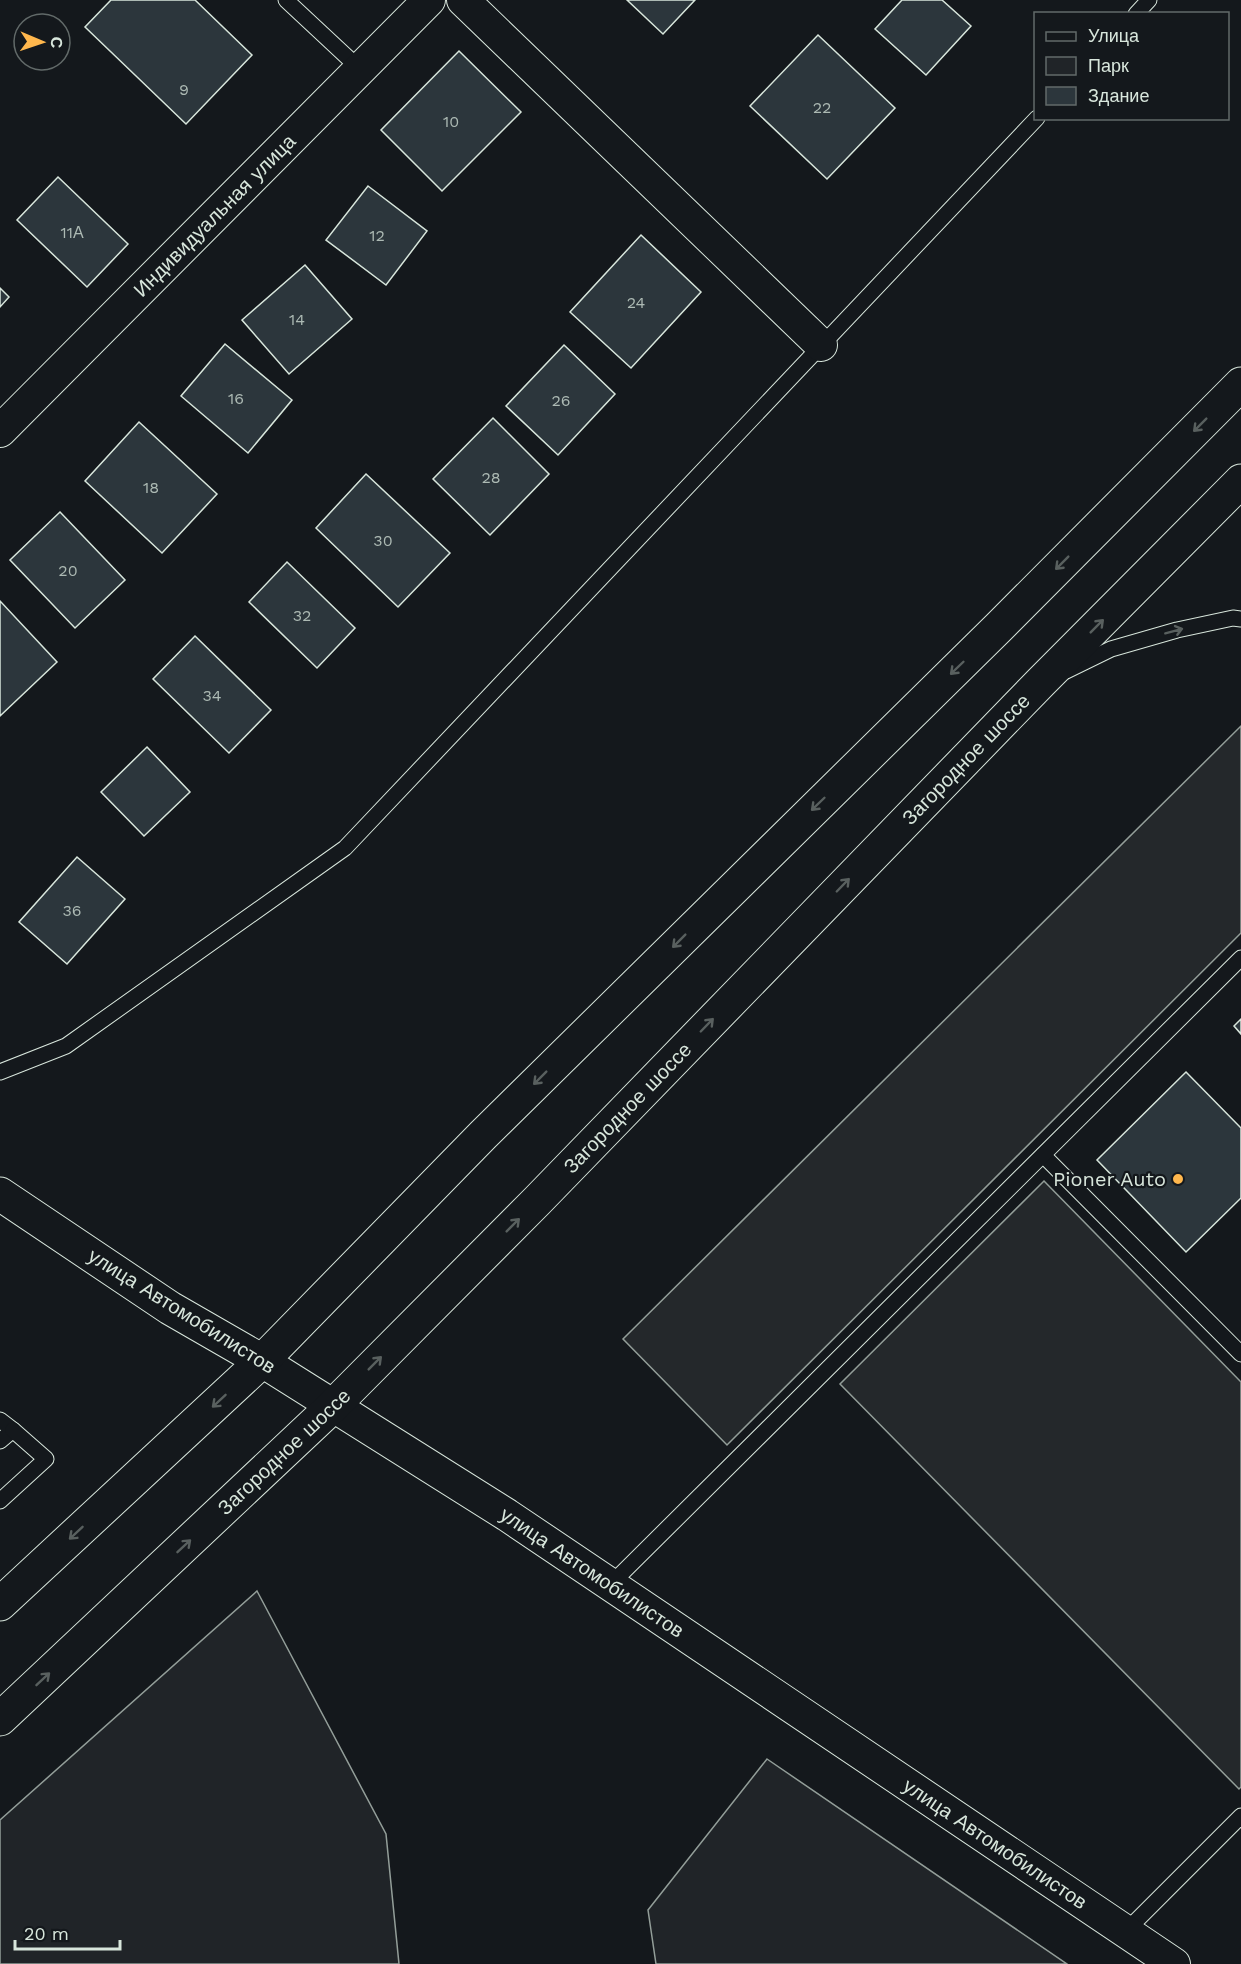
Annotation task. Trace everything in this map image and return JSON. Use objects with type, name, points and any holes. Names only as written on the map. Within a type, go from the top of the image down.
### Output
[{"type":"main road","points":[[0,1604],[262,1361],[483,1135],[999,627],[1241,384]]},
{"type":"main road","name":"Загородное шоссе","points":[[0,1719],[334,1405],[545,1192],[1041,682],[1241,481]]},
{"type":"main road","name":"улица Автомобилистов","points":[[0,1194],[170,1308],[262,1361]]},
{"type":"street","name":"Индивидуальная улица","points":[[0,431],[429,0]]},
{"type":"street","points":[[463,0],[821,345]]},
{"type":"street","name":"улица Автомобилистов","points":[[262,1361],[507,1515],[1174,1964]]},
{"type":"lane","points":[[286,0],[361,70]]},
{"type":"lane","points":[[1138,12],[1149,0]]},
{"type":"lane","points":[[0,1072],[66,1046],[345,848],[1035,120]]},
{"type":"lane","points":[[1041,682],[1112,649],[1177,630],[1233,618],[1241,619]]},
{"type":"lane","points":[[610,1585],[1241,958]]},
{"type":"lane","points":[[1043,1155],[1241,1354]]},
{"type":"lane","points":[[0,1420],[46,1459],[0,1501]]},
{"type":"lane","points":[[0,1441],[13,1430]]},
{"type":"lane","points":[[1125,1932],[1241,1816]]},
{"type":"green space","points":[[257,1591],[386,1834],[399,1964],[0,1964],[0,1820]]},
{"type":"green space","points":[[767,1759],[1067,1964],[656,1964],[648,1910]]},
{"type":"shaded area","points":[[1241,726],[1241,933],[727,1445],[623,1339]]},
{"type":"shaded area","points":[[1044,1181],[1241,1382],[1241,1787],[1239,1789],[840,1384]]},
{"type":"building","points":[[111,0],[195,0],[252,55],[186,124],[85,27]]},
{"type":"building","points":[[627,0],[695,0],[663,34]]},
{"type":"building","points":[[902,0],[942,0],[971,26],[926,75],[875,29]]},
{"type":"building","points":[[818,35],[895,108],[827,179],[750,106]]},
{"type":"building","points":[[459,51],[521,112],[442,191],[381,130]]},
{"type":"building","points":[[58,177],[128,244],[87,287],[17,220]]},
{"type":"building","points":[[368,186],[427,231],[386,285],[326,240]]},
{"type":"building","points":[[641,235],[701,292],[631,368],[570,312]]},
{"type":"building","points":[[305,265],[352,319],[289,374],[242,320]]},
{"type":"building","points":[[0,288],[9,297],[0,307]]},
{"type":"building","points":[[225,344],[292,400],[248,453],[181,396]]},
{"type":"building","points":[[564,345],[615,394],[558,455],[506,406]]},
{"type":"building","points":[[493,418],[549,474],[490,535],[433,479]]},
{"type":"building","points":[[139,422],[217,494],[162,553],[85,481]]},
{"type":"building","points":[[366,474],[450,553],[398,607],[316,528]]},
{"type":"building","points":[[60,512],[125,580],[75,628],[10,560]]},
{"type":"building","points":[[287,562],[355,628],[317,668],[249,602]]},
{"type":"building","points":[[0,601],[57,662],[0,716]]},
{"type":"building","points":[[195,636],[271,710],[229,753],[153,679]]},
{"type":"building","points":[[147,747],[190,792],[144,836],[101,792]]},
{"type":"building","points":[[77,857],[125,899],[67,964],[19,922]]},
{"type":"building","points":[[1241,1019],[1241,1034],[1234,1026]]},
{"type":"building","name":"Pioner Auto","points":[[1186,1072],[1241,1128],[1241,1198],[1186,1252],[1097,1160]]},
{"type":"place","name":"Pioner Auto","points":[[1178,1179]]}]
